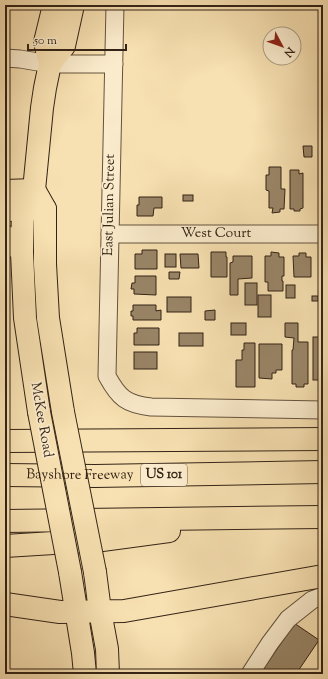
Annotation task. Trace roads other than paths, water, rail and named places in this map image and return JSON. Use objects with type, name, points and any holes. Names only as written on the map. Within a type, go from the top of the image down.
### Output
[{"type":"main road","name":"McKee Road","points":[[54,5],[45,42],[50,64],[42,108],[34,190],[14,210],[22,252],[25,318],[39,412],[70,572],[83,652],[85,674]]},
{"type":"main road","name":"McKee Road","points":[[50,64],[64,46],[73,5]]},
{"type":"main road","points":[[5,191],[34,190],[45,209],[14,210]]},
{"type":"main road","name":"McKee Road","points":[[45,209],[45,264],[48,318],[63,412],[94,572],[107,649],[108,674]]},
{"type":"main road","points":[[5,236],[22,252]]},
{"type":"main road","points":[[5,441],[323,439]]},
{"type":"main road","name":"Bayshore Freeway","points":[[5,474],[95,476],[323,472]]},
{"type":"main road","points":[[5,521],[323,517]]},
{"type":"main road","points":[[5,546],[102,540],[262,518]]},
{"type":"main road","points":[[5,604],[60,612],[124,611],[323,576]]},
{"type":"street","name":"East Julian Street","points":[[115,5],[107,376],[114,388],[124,400],[138,405],[151,407],[323,410]]},
{"type":"street","points":[[5,58],[50,64],[114,64]]},
{"type":"street","name":"West Court","points":[[110,234],[323,234]]},
{"type":"street","points":[[250,674],[288,619],[312,600],[323,596]]}]
